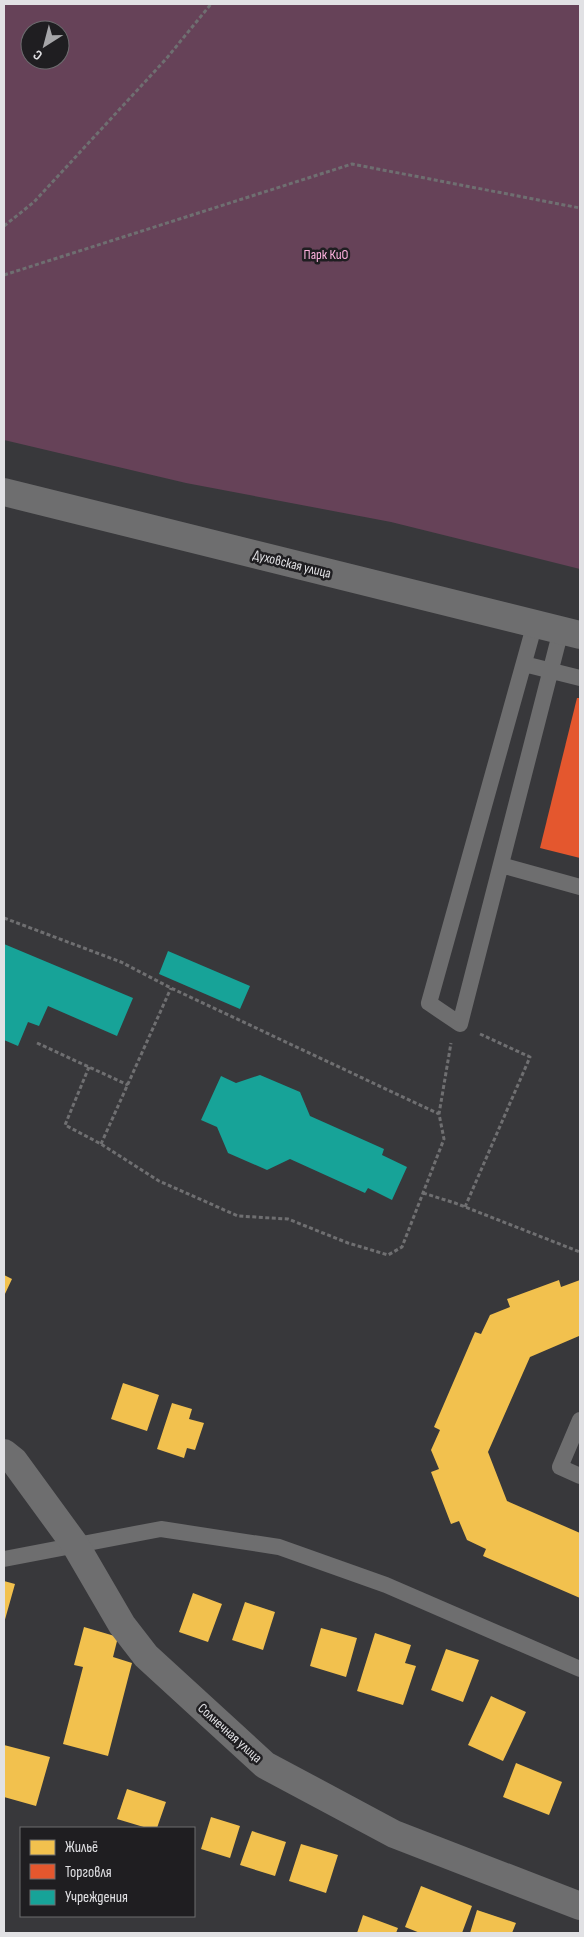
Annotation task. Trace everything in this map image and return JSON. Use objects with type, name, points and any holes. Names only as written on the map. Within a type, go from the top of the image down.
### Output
[{"type":"street","name":"Духовская улица","points":[[4,492],[571,632]]},
{"type":"street","name":"Солнечная улица","points":[[4,1453],[14,1460],[76,1546],[122,1625],[146,1656],[265,1765],[394,1834],[580,1906]]},
{"type":"lane","points":[[535,624],[429,1003],[460,1024],[550,670],[571,632]]},
{"type":"lane","points":[[524,664],[580,678]]},
{"type":"lane","points":[[501,865],[580,887]]},
{"type":"lane","points":[[580,1420],[560,1467],[580,1476]]},
{"type":"lane","points":[[4,1559],[161,1529],[278,1547],[386,1585],[580,1669]]},
{"type":"path","points":[[4,226],[34,202],[166,59],[211,4]]},
{"type":"path","points":[[4,275],[352,164],[580,208]]},
{"type":"path","points":[[4,918],[121,962],[170,988],[439,1114]]},
{"type":"path","points":[[101,1144],[170,988]]},
{"type":"path","points":[[89,1067],[65,1125],[101,1144],[159,1181],[238,1216],[288,1219],[348,1243],[388,1255],[402,1247],[444,1139],[439,1114],[452,1037],[460,1024],[530,1057],[465,1207]]},
{"type":"path","points":[[37,1042],[128,1085]]},
{"type":"path","points":[[422,1193],[465,1207],[580,1252]]},
{"type":"green space","name":"Парк КиО","points":[[4,4],[580,4],[580,569],[391,522],[186,483],[4,440]]},
{"type":"building: Жильё","points":[[4,1275],[12,1279],[4,1296]]},
{"type":"building: Жильё","points":[[559,1280],[561,1287],[580,1280],[579,1336],[530,1357],[488,1452],[507,1501],[580,1533],[580,1598],[483,1556],[486,1549],[467,1540],[459,1521],[451,1524],[431,1472],[439,1469],[431,1450],[440,1430],[434,1427],[475,1332],[481,1334],[490,1315],[510,1307],[507,1299]]},
{"type":"building: Жильё","points":[[123,1383],[159,1395],[147,1431],[111,1419]]},
{"type":"building: Жильё","points":[[172,1403],[192,1409],[189,1419],[204,1423],[195,1450],[187,1448],[184,1458],[157,1449]]},
{"type":"building: Жильё","points":[[4,1581],[15,1584],[4,1623]]},
{"type":"building: Жильё","points":[[193,1593],[222,1604],[208,1642],[179,1632]]},
{"type":"building: Жильё","points":[[245,1602],[275,1612],[263,1650],[232,1640]]},
{"type":"building: Жильё","points":[[84,1627],[118,1637],[113,1657],[132,1663],[108,1756],[63,1744],[83,1667],[74,1665]]},
{"type":"building: Жильё","points":[[321,1628],[357,1638],[346,1677],[310,1666]]},
{"type":"building: Жильё","points":[[375,1633],[411,1645],[405,1663],[416,1666],[403,1705],[357,1691]]},
{"type":"building: Жильё","points":[[446,1649],[479,1660],[463,1702],[431,1690]]},
{"type":"building: Жильё","points":[[491,1696],[526,1712],[503,1761],[468,1745]]},
{"type":"building: Жильё","points":[[4,1745],[50,1757],[36,1806],[4,1797]]},
{"type":"building: Жильё","points":[[516,1763],[562,1782],[549,1815],[503,1797]]},
{"type":"building: Жильё","points":[[127,1789],[166,1802],[157,1827],[144,1827],[117,1819]]},
{"type":"building: Жильё","points":[[211,1817],[240,1826],[230,1858],[201,1849]]},
{"type":"building: Жильё","points":[[252,1831],[286,1842],[275,1876],[240,1865]]},
{"type":"building: Жильё","points":[[301,1844],[338,1855],[326,1893],[289,1881]]},
{"type":"building: Жильё","points":[[421,1886],[472,1906],[462,1933],[420,1933],[405,1927]]},
{"type":"building: Жильё","points":[[477,1910],[516,1923],[512,1933],[470,1933]]},
{"type":"building: Жильё","points":[[363,1915],[398,1928],[396,1933],[357,1933]]},
{"type":"building: Торговля","points":[[577,698],[580,698],[580,858],[540,848]]},
{"type":"building: Учреждения","points":[[4,944],[133,998],[117,1036],[48,1006],[39,1026],[28,1022],[18,1046],[4,1040]]},
{"type":"building: Учреждения","points":[[168,951],[250,986],[240,1009],[159,974]]},
{"type":"building: Учреждения","points":[[260,1075],[300,1092],[310,1116],[384,1149],[382,1155],[407,1167],[392,1200],[368,1188],[365,1193],[290,1159],[267,1170],[228,1153],[217,1127],[201,1120],[221,1076],[236,1083]]}]
